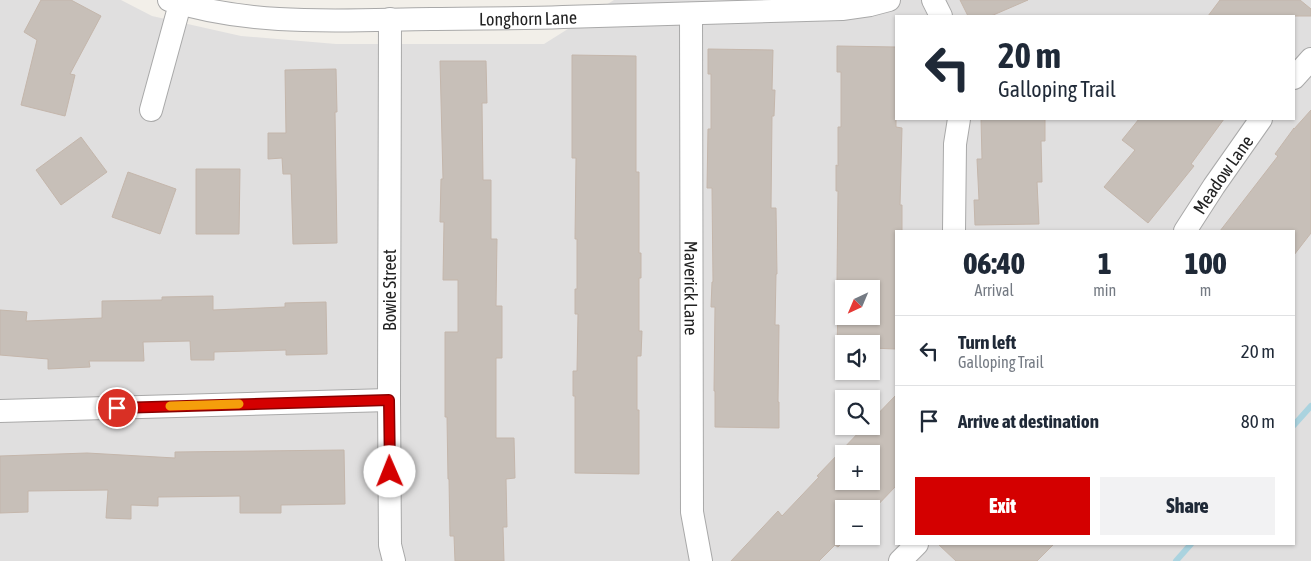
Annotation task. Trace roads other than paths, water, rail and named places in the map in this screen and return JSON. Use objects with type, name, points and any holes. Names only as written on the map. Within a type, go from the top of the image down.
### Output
[{"type":"street","name":"Longhorn Lane","points":[[174,2],[235,15],[274,20],[307,21],[560,18],[842,9],[889,0]]},
{"type":"street","points":[[933,0],[940,15]]},
{"type":"street","points":[[151,110],[174,2]]},
{"type":"street","name":"Maverick Lane","points":[[691,14],[692,512],[701,561]]},
{"type":"street","name":"Bowie Street","points":[[390,19],[390,544],[394,561]]},
{"type":"street","points":[[1295,77],[1311,59]]},
{"type":"street","points":[[954,230],[955,144],[959,120]]},
{"type":"street","name":"Meadow Lane","points":[[1186,230],[1260,120]]},
{"type":"street","points":[[0,411],[389,400]]},
{"type":"street","points":[[900,561],[916,545]]},
{"type":"waterway","points":[[1295,424],[1311,406]]},
{"type":"waterway","points":[[1176,561],[1190,545]]}]
